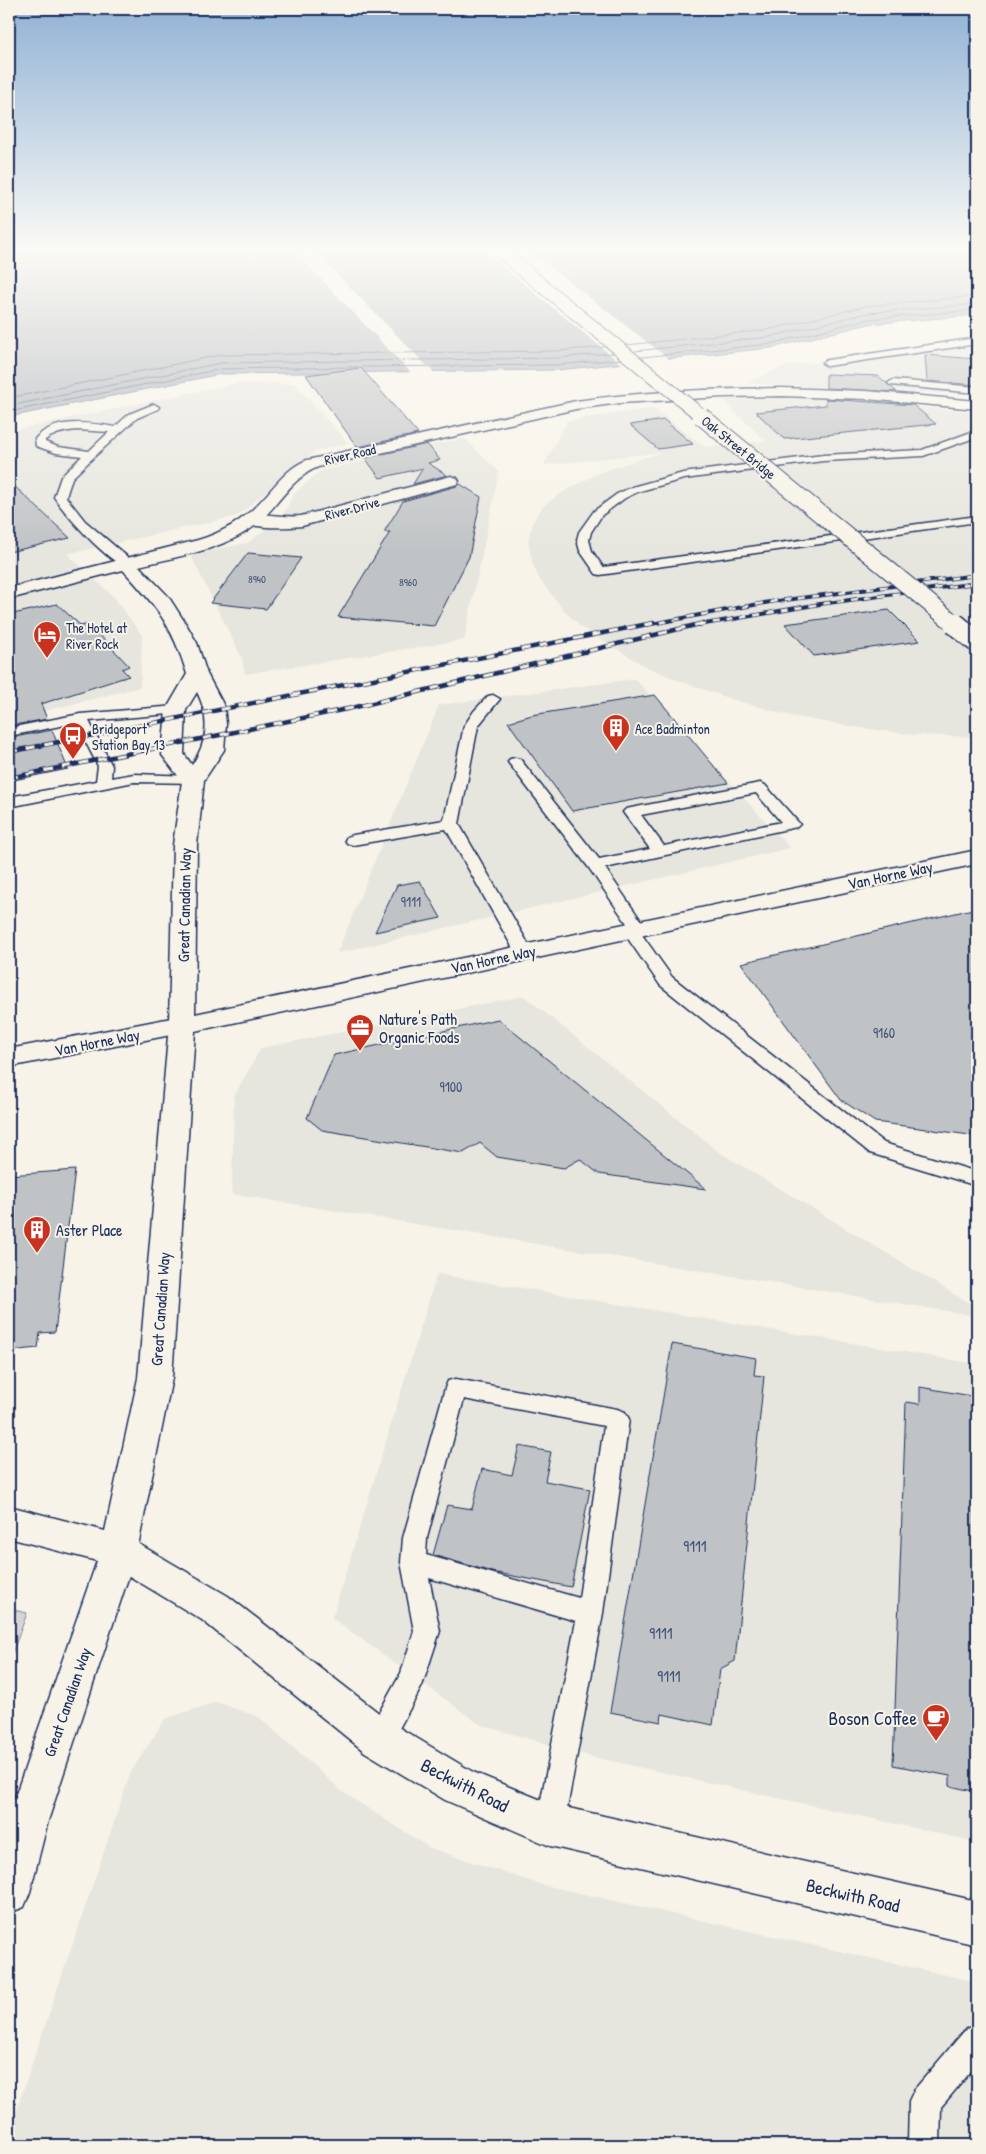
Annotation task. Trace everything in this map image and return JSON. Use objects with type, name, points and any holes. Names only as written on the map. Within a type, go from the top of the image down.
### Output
[{"type":"main road","name":"Oak Street Bridge","points":[[624,353],[977,642]]},
{"type":"main road","name":"Oak Street Bridge","points":[[644,353],[739,428]]},
{"type":"main road","name":"River Road","points":[[9,593],[219,539],[234,533],[252,520],[295,471],[323,460],[583,404],[629,398],[723,393],[797,392],[891,375]]},
{"type":"main road","points":[[891,375],[977,405]]},
{"type":"main road","name":"Oak Street Bridge","points":[[770,452],[801,477]]},
{"type":"main road","name":"River Drive","points":[[252,520],[286,523],[302,521],[451,481]]},
{"type":"main road","points":[[854,520],[885,545]]},
{"type":"main road","name":"Great Canadian Way","points":[[9,1892],[18,1837],[119,1551],[155,1378],[182,1025],[185,845],[193,780],[213,750],[216,724],[214,706],[197,674],[187,643],[177,624],[161,600],[127,563]]},
{"type":"main road","points":[[193,780],[173,755],[176,710],[197,674]]},
{"type":"main road","name":"Van Horne Way","points":[[9,1058],[182,1025],[977,857]]},
{"type":"main road","name":"Beckwith Road","points":[[9,1522],[119,1551],[215,1608],[379,1738],[460,1786],[550,1825],[977,1923]]},
{"type":"lane","points":[[891,375],[917,353]]},
{"type":"lane","points":[[827,363],[977,390]]},
{"type":"lane","points":[[127,563],[112,552],[74,515],[60,497],[67,477],[91,454],[133,416],[154,407]]},
{"type":"lane","points":[[91,454],[46,448],[40,444],[40,439],[53,430],[67,428],[91,427],[117,430]]},
{"type":"lane","points":[[977,433],[923,453],[833,457],[665,480],[636,489],[609,504],[590,523],[583,540],[590,560],[600,571],[977,519]]},
{"type":"lane","points":[[493,699],[478,714],[471,726],[451,824],[524,952]]},
{"type":"lane","points":[[9,732],[80,718],[176,710]]},
{"type":"lane","points":[[80,718],[104,766],[103,783]]},
{"type":"lane","points":[[515,762],[595,864],[666,981],[877,1148],[977,1179]]},
{"type":"lane","points":[[9,802],[134,778],[193,780]]},
{"type":"lane","points":[[595,864],[660,851],[792,824],[760,788],[631,812],[660,851]]},
{"type":"lane","points":[[354,840],[451,824]]},
{"type":"lane","points":[[379,1738],[413,1677],[427,1631],[413,1562],[415,1538],[456,1388],[618,1419],[590,1613],[550,1825]]},
{"type":"lane","points":[[413,1562],[590,1613]]},
{"type":"lane","points":[[924,2145],[924,2101],[977,2040]]},
{"type":"shaded area","points":[[893,353],[977,353],[977,395],[746,383],[785,366]]},
{"type":"shaded area","points":[[237,383],[295,384],[348,443],[314,452],[237,516],[67,554],[113,596],[142,635],[140,687],[9,720],[9,431]]},
{"type":"shaded area","points":[[823,399],[977,412],[977,737],[916,735],[791,716],[731,699],[677,680],[643,665],[581,627],[563,609],[540,580],[533,565],[528,539],[534,520],[543,506],[563,492],[601,472],[662,452],[544,465],[567,421],[653,408],[705,447],[765,441],[723,400]]},
{"type":"shaded area","points":[[464,438],[499,472],[464,640],[245,674],[242,658],[190,554],[248,543],[283,516],[293,495],[320,471]]},
{"type":"shaded area","points":[[635,679],[790,848],[337,953],[439,705]]},
{"type":"shaded area","points":[[524,996],[719,1152],[977,1308],[977,1316],[232,1194],[234,1096],[261,1048]]},
{"type":"shaded area","points":[[437,1274],[977,1364],[977,1842],[593,1757],[481,1725],[332,1618]]},
{"type":"shaded area","points":[[9,1609],[27,1613],[9,1662]]},
{"type":"shaded area","points":[[216,1702],[259,1717],[344,1793],[430,1848],[539,1884],[977,1982],[977,2145],[9,2145],[9,2132],[131,1772],[165,1719]]},
{"type":"water","points":[[9,353],[727,353],[558,370],[221,374],[9,417]]},
{"type":"pier","points":[[391,353],[414,353],[435,374],[412,374]]},
{"type":"pier","points":[[608,353],[661,353],[673,362],[624,366]]},
{"type":"building","points":[[925,355],[977,359],[977,385],[927,381]]},
{"type":"building","points":[[361,368],[418,434],[357,447],[306,375]]},
{"type":"building","points":[[826,374],[878,376],[897,392],[826,388]]},
{"type":"building","points":[[826,399],[913,405],[936,424],[784,439],[756,412],[826,405]]},
{"type":"building","points":[[664,420],[693,444],[658,449],[630,425]]},
{"type":"building","points":[[427,444],[440,460],[428,463],[447,475],[413,484],[423,468],[380,478],[365,458]]},
{"type":"building","points":[[9,481],[70,538],[9,552]]},
{"type":"building","points":[[460,484],[481,497],[469,557],[434,626],[338,617],[390,532],[384,532],[403,501]]},
{"type":"building","points":[[248,553],[301,558],[266,609],[210,603]]},
{"type":"building","points":[[57,604],[81,626],[88,624],[94,629],[129,666],[122,669],[129,676],[41,704],[47,719],[9,726],[9,615]]},
{"type":"building","points":[[889,610],[920,641],[814,656],[785,624]]},
{"type":"building","name":"Ace Badminton","points":[[655,695],[728,783],[572,811],[508,722],[532,715]]},
{"type":"building","points":[[52,730],[68,769],[9,781],[9,738]]},
{"type":"building","points":[[420,881],[441,918],[375,932],[397,885]]},
{"type":"building","points":[[977,908],[977,1136],[875,1122],[841,1100],[741,963]]},
{"type":"building","points":[[498,1019],[706,1189],[599,1174],[580,1159],[564,1168],[497,1157],[480,1143],[463,1153],[322,1130],[307,1118],[334,1055]]},
{"type":"building","name":"Aster Place","points":[[75,1170],[55,1332],[40,1333],[38,1348],[9,1351],[9,1175]]},
{"type":"building","points":[[672,1344],[756,1358],[754,1375],[764,1376],[735,1661],[720,1669],[713,1725],[662,1714],[661,1722],[610,1712]]},
{"type":"building","points":[[920,1387],[977,1397],[977,1792],[950,1786],[950,1776],[893,1765],[906,1402],[920,1404]]},
{"type":"building","points":[[519,1446],[551,1452],[545,1481],[590,1489],[571,1587],[492,1572],[433,1555],[447,1505],[472,1509],[482,1469],[512,1475]]},
{"type":"railway","points":[[646,625],[770,602],[977,575]]},
{"type":"railway","points":[[699,625],[820,604],[977,583]]},
{"type":"railway","points":[[9,752],[653,623]]},
{"type":"railway","points":[[9,778],[352,708],[704,623]]},
{"type":"place","name":"The Hotel at River Rock","points":[[47,659]]},
{"type":"place","name":"Ace Badminton","points":[[616,752]]},
{"type":"place","name":"Bridgeport Station Bay 13","points":[[73,760]]},
{"type":"place","name":"Nature's Path Organic Foods","points":[[360,1052]]},
{"type":"place","name":"Aster Place","points":[[37,1254]]},
{"type":"place","name":"Boson Coffee","points":[[936,1742]]}]
